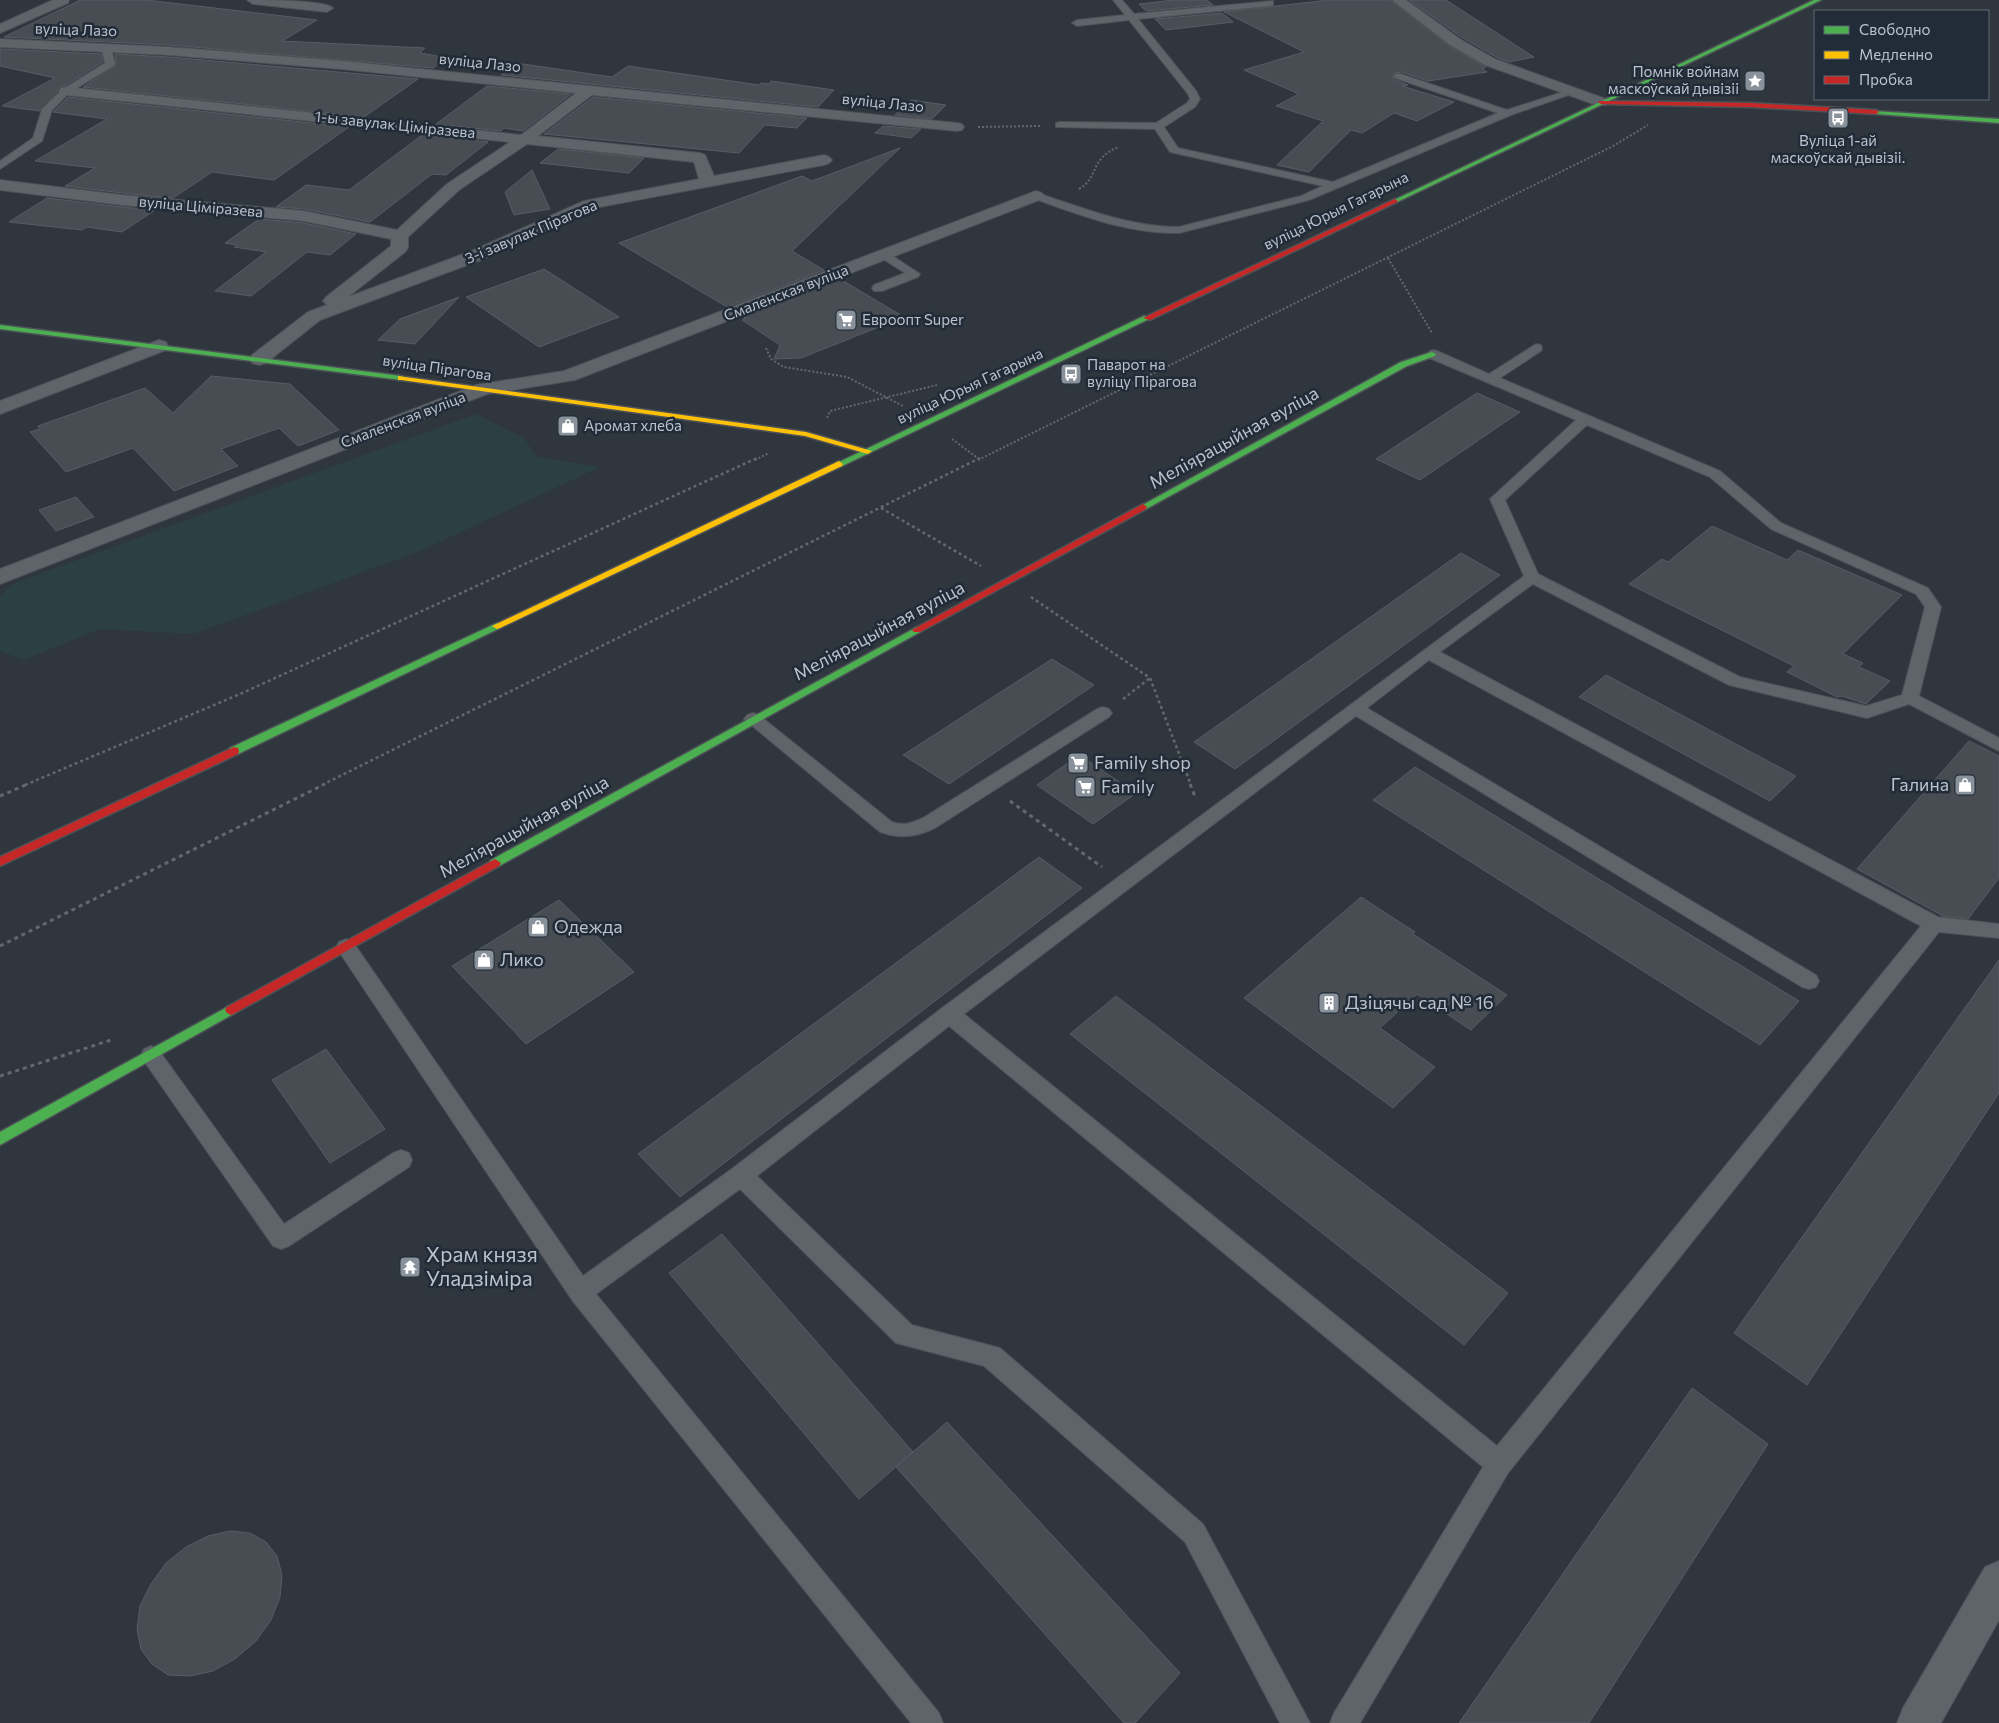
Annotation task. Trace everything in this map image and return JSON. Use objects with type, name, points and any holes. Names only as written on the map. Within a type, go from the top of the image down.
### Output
[{"type":"main road","name":"вуліца Юрыя Гагарына","points":[[0,862],[1818,0]]},
{"type":"main road","points":[[1601,102],[1687,102],[1863,110],[1999,122]]},
{"type":"main road","name":"вуліца Пірагова","points":[[0,327],[259,359],[806,434],[868,451]]},
{"type":"main road","name":"Меліярацыйная вуліца","points":[[0,1139],[753,719],[1008,582],[1404,364],[1432,354]]},
{"type":"street","points":[[0,29],[63,0]]},
{"type":"street","points":[[253,0],[327,8]]},
{"type":"street","points":[[1398,0],[1455,42],[1490,62],[1601,102]]},
{"type":"street","name":"вуліца Лазо","points":[[0,43],[169,50],[341,65],[957,127]]},
{"type":"street","points":[[314,316],[399,248],[400,236],[453,187],[525,139],[589,90]]},
{"type":"street","name":"1-ы завулак Ціміразева","points":[[66,91],[700,158],[708,181]]},
{"type":"street","name":"3-і завулак Пірагова","points":[[259,359],[314,316],[480,254],[590,204],[824,160]]},
{"type":"street","name":"вуліца Ціміразева","points":[[0,185],[138,202],[215,206],[363,225],[400,236]]},
{"type":"street","name":"Смаленская вуліца","points":[[0,577],[483,389],[568,376],[1036,196]]},
{"type":"street","points":[[0,408],[159,346]]},
{"type":"street","points":[[1918,1723],[1999,1580]]},
{"type":"lane","points":[[1060,126],[1158,126],[1191,105],[1195,98],[1193,93],[1117,0]]},
{"type":"lane","points":[[1076,23],[1270,3]]},
{"type":"lane","points":[[0,166],[38,139],[47,109],[66,91],[110,64],[106,47]]},
{"type":"lane","points":[[1398,76],[1507,113]]},
{"type":"lane","points":[[1036,196],[1138,229],[1179,230],[1305,198],[1507,113],[1572,92]]},
{"type":"lane","points":[[1158,126],[1174,150],[1336,186]]},
{"type":"lane","points":[[878,288],[914,274],[884,255]]},
{"type":"lane","points":[[1490,378],[1536,348]]},
{"type":"lane","points":[[1432,354],[1715,474],[1776,526],[1922,591],[1933,607],[1910,698]]},
{"type":"lane","points":[[1585,419],[1498,499],[1532,578],[1735,681],[1867,712],[1910,698],[1999,745]]},
{"type":"lane","points":[[580,1292],[741,1175],[949,1014],[1428,653],[1532,578]]},
{"type":"lane","points":[[1428,653],[1934,924],[1999,931]]},
{"type":"lane","points":[[1355,708],[1809,981]]},
{"type":"lane","points":[[753,719],[886,827],[899,832],[916,830],[1103,713]]},
{"type":"lane","points":[[1344,1723],[1499,1464],[1934,924]]},
{"type":"lane","points":[[346,947],[580,1292],[929,1723]]},
{"type":"lane","points":[[949,1014],[1499,1464]]},
{"type":"lane","points":[[151,1055],[280,1239],[401,1160]]},
{"type":"lane","points":[[741,1175],[905,1335],[991,1356],[1194,1533],[1296,1723]]},
{"type":"path","points":[[0,946],[1613,146],[1687,102]]},
{"type":"path","points":[[957,127],[1060,126]]},
{"type":"path","points":[[1054,202],[1088,184],[1097,160],[1112,149],[1123,146],[1145,145],[1174,150]]},
{"type":"path","points":[[1388,258],[1435,338],[1432,354]]},
{"type":"path","points":[[766,348],[771,359],[784,367],[847,377],[888,397],[929,422],[979,459]]},
{"type":"path","points":[[826,422],[830,411],[937,386]]},
{"type":"path","points":[[0,796],[240,694],[777,450]]},
{"type":"path","points":[[880,508],[1008,582],[1150,678],[1205,821]]},
{"type":"path","points":[[1103,713],[1150,678]]},
{"type":"path","points":[[989,786],[1123,883]]},
{"type":"green space","points":[[476,414],[524,438],[537,457],[600,467],[418,552],[193,634],[100,629],[24,660],[0,651],[0,596],[12,584]]},
{"type":"building","points":[[80,0],[146,0],[317,20],[282,41],[425,48],[420,53],[448,58],[433,68],[169,45],[4,37]]},
{"type":"building","points":[[1174,0],[1207,0],[1213,5],[1146,11],[1139,4]]},
{"type":"building","points":[[1329,0],[1390,0],[1449,46],[1486,67],[1482,69],[1487,72],[1428,81],[1402,72],[1394,73],[1393,79],[1408,85],[1402,86],[1454,102],[1417,121],[1394,113],[1362,133],[1351,130],[1309,172],[1277,165],[1323,121],[1276,106],[1299,94],[1244,70],[1304,52],[1224,12]]},
{"type":"building","points":[[1409,0],[1446,0],[1534,57],[1509,62],[1496,57],[1461,37]]},
{"type":"building","points":[[1222,13],[1233,22],[1166,30],[1155,19]]},
{"type":"building","points":[[0,49],[101,54],[103,62],[66,85],[59,87],[57,92],[40,111],[2,106],[55,78],[0,66]]},
{"type":"building","points":[[115,54],[418,79],[364,117],[83,87],[116,65]]},
{"type":"building","points":[[516,63],[612,77],[628,66],[759,85],[761,83],[769,84],[771,81],[834,90],[818,107],[501,75]]},
{"type":"building","points":[[487,86],[571,94],[523,131],[504,128],[501,131],[436,124]]},
{"type":"building","points":[[68,97],[349,127],[274,180],[212,172],[173,198],[122,193],[65,186],[95,168],[35,161],[107,119],[53,112]]},
{"type":"building","points":[[593,97],[807,118],[797,128],[765,125],[739,153],[544,134]]},
{"type":"building","points":[[911,100],[946,105],[932,119],[895,115]]},
{"type":"building","points":[[883,126],[921,129],[911,138],[875,133]]},
{"type":"building","points":[[422,135],[488,142],[446,175],[432,174],[370,222],[304,209],[276,207],[306,185],[349,190]]},
{"type":"building","points":[[900,148],[792,251],[824,270],[727,307],[619,243],[802,176],[812,181]]},
{"type":"building","points":[[558,149],[644,158],[629,173],[540,163]]},
{"type":"building","points":[[532,170],[550,209],[514,215],[505,192]]},
{"type":"building","points":[[47,198],[155,210],[122,232],[87,227],[82,230],[9,222]]},
{"type":"building","points":[[259,219],[304,223],[356,234],[330,255],[307,252],[251,296],[215,291],[266,252],[234,247],[237,245],[225,243]]},
{"type":"building","points":[[544,269],[619,317],[539,347],[466,297]]},
{"type":"building","points":[[840,279],[904,317],[801,358],[774,359],[780,345],[742,320],[746,318],[743,317]]},
{"type":"building","points":[[459,297],[415,344],[378,340],[400,319]]},
{"type":"building","points":[[211,376],[290,384],[339,430],[298,446],[279,428],[221,449],[238,466],[174,491],[133,448],[66,472],[30,432],[40,429],[38,426],[145,388],[173,413]]},
{"type":"building","points":[[1477,393],[1520,412],[1420,480],[1376,459]]},
{"type":"building","points":[[76,497],[94,517],[56,531],[39,510]]},
{"type":"building","points":[[1712,526],[1787,560],[1798,550],[1902,595],[1843,654],[1863,663],[1859,667],[1890,681],[1866,704],[1842,696],[1837,697],[1787,672],[1794,666],[1629,584],[1662,559],[1668,562]]},
{"type":"building","points":[[1461,553],[1500,575],[1235,769],[1194,742]]},
{"type":"building","points":[[1052,659],[1094,685],[949,784],[903,755]]},
{"type":"building","points":[[1606,675],[1796,776],[1770,801],[1579,697]]},
{"type":"building","points":[[1969,741],[1999,756],[1999,878],[1968,919],[1943,916],[1857,869]]},
{"type":"building","points":[[1079,755],[1136,793],[1093,824],[1037,785]]},
{"type":"building","points":[[1415,767],[1799,1001],[1760,1045],[1373,800]]},
{"type":"building","points":[[1039,857],[1082,888],[680,1197],[638,1154]]},
{"type":"building","name":"Дзіцячы сад № 16","points":[[1361,897],[1415,932],[1413,934],[1507,995],[1471,1030],[1417,994],[1380,1028],[1435,1067],[1393,1108],[1244,998]]},
{"type":"building","points":[[559,900],[634,972],[526,1044],[452,966]]},
{"type":"building","points":[[1999,960],[1999,1093],[1807,1385],[1734,1333]]},
{"type":"building","points":[[1116,996],[1508,1293],[1464,1345],[1070,1034]]},
{"type":"building","points":[[326,1049],[385,1129],[330,1163],[272,1080]]},
{"type":"building","points":[[722,1234],[913,1452],[859,1499],[669,1273]]},
{"type":"building","points":[[1692,1388],[1768,1444],[1589,1723],[1459,1723]]},
{"type":"building","points":[[947,1422],[1180,1673],[1135,1723],[1124,1723],[896,1467]]},
{"type":"building","points":[[230,1531],[250,1533],[266,1542],[277,1556],[282,1575],[280,1597],[271,1620],[256,1641],[235,1659],[213,1671],[190,1676],[168,1675],[152,1664],[141,1649],[137,1629],[140,1606],[151,1584],[166,1563],[186,1547],[208,1536]]},
{"type":"traffic: fast","points":[[1395,201],[1818,0]]},
{"type":"traffic: fast","points":[[1876,112],[1999,121]]},
{"type":"traffic: fast","points":[[839,464],[1147,318]]},
{"type":"traffic: fast","points":[[0,327],[401,378]]},
{"type":"traffic: fast","points":[[1143,507],[1404,364],[1432,354]]},
{"type":"traffic: fast","points":[[234,751],[497,626]]},
{"type":"traffic: fast","points":[[495,863],[917,630]]},
{"type":"traffic: fast","points":[[0,1139],[231,1010]]},
{"type":"traffic: slow","points":[[401,378],[806,434],[868,451]]},
{"type":"traffic: slow","points":[[497,626],[839,464]]},
{"type":"traffic: jam","points":[[1601,102],[1750,105],[1876,112]]},
{"type":"traffic: jam","points":[[1147,318],[1395,201]]},
{"type":"traffic: jam","points":[[917,630],[1143,507]]},
{"type":"traffic: jam","points":[[0,862],[234,751]]},
{"type":"traffic: jam","points":[[231,1010],[495,863]]},
{"type":"place","name":"Помнік войнам маскоўскай дывізіі","points":[[1755,81]]},
{"type":"place","name":"Вуліца 1-ай маскоўскай дывізіі.","points":[[1838,118]]},
{"type":"place","name":"Евроопт Super","points":[[846,320]]},
{"type":"place","name":"Паварот на вуліцу Пірагова","points":[[1071,374]]},
{"type":"place","name":"Аромат хлеба","points":[[568,426]]},
{"type":"place","name":"Family shop","points":[[1078,763]]},
{"type":"place","name":"Галина","points":[[1965,785]]},
{"type":"place","name":"Family","points":[[1085,787]]},
{"type":"place","name":"Одежда","points":[[538,927]]},
{"type":"place","name":"Лико","points":[[484,960]]},
{"type":"place","name":"Дзіцячы сад № 16","points":[[1329,1003]]},
{"type":"place","name":"Храм князя Уладзіміра","points":[[410,1267]]}]
